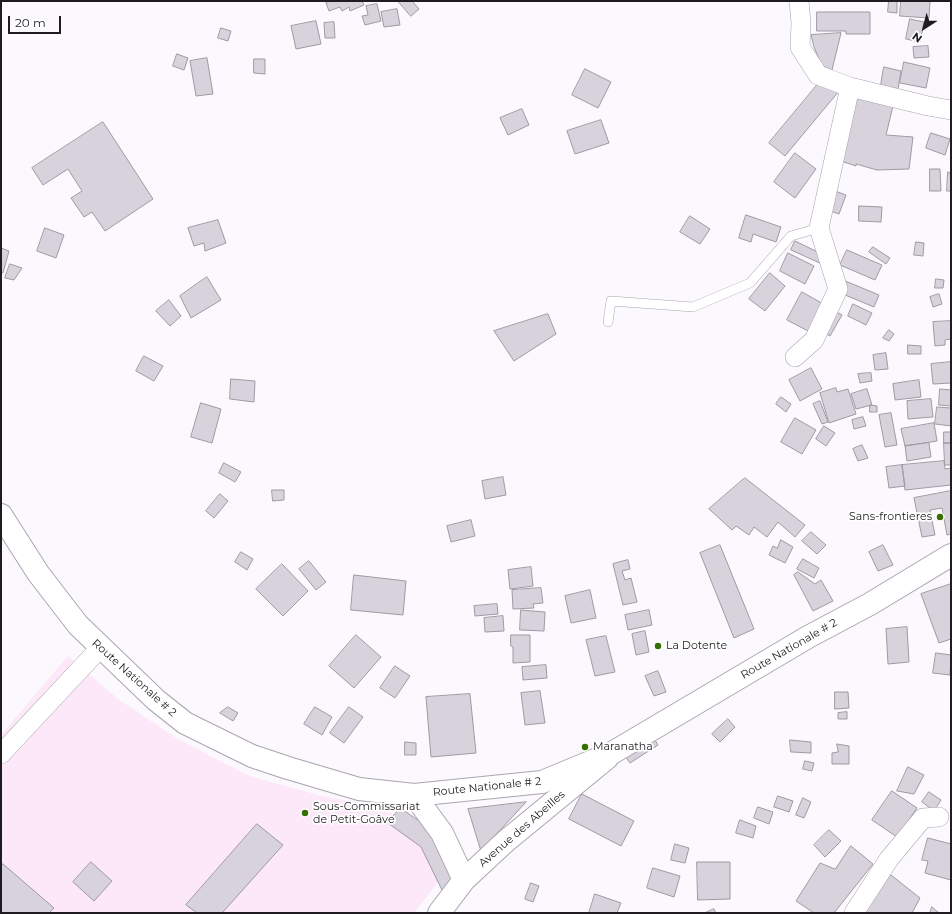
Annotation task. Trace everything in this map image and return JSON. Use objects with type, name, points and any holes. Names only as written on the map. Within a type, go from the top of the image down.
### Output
[{"type":"main road","name":"Route Nationale # 2","points":[[1,515],[62,607],[100,648],[156,700],[185,722],[252,756],[359,789],[414,794],[542,782],[612,753],[808,637],[870,604],[951,555]]},
{"type":"main road","name":"Avenue des Abeilles","points":[[439,913],[464,880],[506,841],[612,753]]},
{"type":"main road","points":[[414,794],[442,833],[464,880]]},
{"type":"street","points":[[799,1],[801,23],[800,47],[818,75],[850,86],[928,106],[951,110]]},
{"type":"street","points":[[796,358],[814,340],[838,289],[819,228],[850,86]]},
{"type":"street","points":[[1,754],[100,648]]},
{"type":"street","points":[[854,913],[889,860],[922,818],[939,817]]},
{"type":"lane","points":[[608,322],[611,301],[692,307],[726,294],[750,283],[791,236],[819,228]]},
{"type":"shaded area","points":[[68,656],[118,699],[176,738],[249,776],[322,796],[381,807],[425,835],[445,873],[414,913],[1,913],[1,735]]},
{"type":"building","points":[[330,1],[362,1],[364,5],[350,11],[349,7],[342,11],[340,7],[329,11],[326,3]]},
{"type":"building","points":[[398,1],[412,1],[419,9],[411,16]]},
{"type":"building","points":[[889,1],[897,1],[897,13],[888,12]]},
{"type":"building","points":[[901,1],[930,1],[929,18],[900,16]]},
{"type":"building","points":[[377,4],[381,21],[365,25],[362,16],[368,15],[366,6]]},
{"type":"building","points":[[397,9],[400,25],[384,27],[381,12]]},
{"type":"building","points":[[817,12],[870,12],[870,34],[846,34],[846,31],[817,31]]},
{"type":"building","points":[[910,19],[924,22],[920,42],[906,39]]},
{"type":"building","points":[[316,21],[321,44],[296,49],[291,26]]},
{"type":"building","points":[[334,22],[335,38],[325,38],[324,23]]},
{"type":"building","points":[[221,28],[231,31],[228,41],[218,38]]},
{"type":"building","points":[[841,33],[832,70],[822,66],[811,35]]},
{"type":"building","points":[[928,46],[929,57],[914,58],[913,47]]},
{"type":"building","points":[[177,54],[188,58],[184,70],[173,66]]},
{"type":"building","points":[[207,58],[213,94],[196,96],[190,61]]},
{"type":"building","points":[[254,59],[265,59],[265,74],[254,73]]},
{"type":"building","points":[[904,62],[930,68],[926,88],[900,83]]},
{"type":"building","points":[[884,67],[901,71],[898,89],[881,85]]},
{"type":"building","points":[[585,69],[611,82],[598,108],[572,95]]},
{"type":"building","points":[[823,78],[839,91],[785,156],[769,143]]},
{"type":"building","points":[[859,95],[893,106],[886,135],[913,137],[909,169],[877,170],[856,164],[856,166],[838,160]]},
{"type":"building","points":[[522,109],[529,125],[508,135],[500,118]]},
{"type":"building","points":[[601,120],[609,143],[575,154],[567,131]]},
{"type":"building","points":[[103,122],[153,199],[105,231],[92,212],[84,217],[71,198],[82,191],[68,169],[43,185],[32,168]]},
{"type":"building","points":[[931,133],[950,139],[945,155],[926,148]]},
{"type":"building","points":[[795,153],[816,169],[795,198],[774,182]]},
{"type":"building","points":[[930,169],[940,169],[941,191],[930,191]]},
{"type":"building","points":[[948,172],[951,173],[951,191],[947,191]]},
{"type":"building","points":[[835,191],[846,195],[839,214],[828,210]]},
{"type":"building","points":[[859,206],[882,207],[881,222],[859,221]]},
{"type":"building","points":[[746,215],[781,227],[776,242],[753,234],[751,242],[739,238]]},
{"type":"building","points":[[690,216],[710,229],[700,244],[680,232]]},
{"type":"building","points":[[218,220],[226,243],[205,251],[204,243],[194,246],[188,228]]},
{"type":"building","points":[[45,228],[64,235],[56,258],[37,251]]},
{"type":"building","points":[[795,241],[826,256],[822,264],[791,250]]},
{"type":"building","points":[[916,242],[924,243],[923,256],[914,255]]},
{"type":"building","points":[[873,247],[890,258],[886,264],[869,252]]},
{"type":"building","points":[[1,248],[9,251],[3,273],[1,273]]},
{"type":"building","points":[[847,250],[882,265],[875,280],[840,265]]},
{"type":"building","points":[[788,253],[814,266],[805,284],[780,271]]},
{"type":"building","points":[[10,264],[22,268],[14,280],[5,278]]},
{"type":"building","points":[[770,273],[785,286],[765,311],[749,299]]},
{"type":"building","points":[[207,277],[221,300],[191,318],[180,296]]},
{"type":"building","points":[[936,279],[944,280],[943,288],[935,288]]},
{"type":"building","points":[[843,280],[879,295],[874,307],[838,292]]},
{"type":"building","points":[[802,292],[827,306],[812,333],[787,320]]},
{"type":"building","points":[[939,294],[942,304],[933,307],[930,297]]},
{"type":"building","points":[[169,300],[181,316],[170,326],[156,311]]},
{"type":"building","points":[[853,304],[872,313],[866,325],[848,316]]},
{"type":"building","points":[[835,311],[842,315],[830,336],[823,332]]},
{"type":"building","points":[[548,314],[556,334],[514,361],[494,331]]},
{"type":"building","points":[[951,321],[951,339],[945,340],[945,345],[935,346],[933,322]]},
{"type":"building","points":[[889,330],[894,334],[889,341],[883,338]]},
{"type":"building","points":[[908,345],[921,346],[921,354],[908,354]]},
{"type":"building","points":[[886,353],[888,369],[875,370],[873,355]]},
{"type":"building","points":[[144,356],[163,366],[154,381],[136,371]]},
{"type":"building","points":[[951,362],[951,383],[933,384],[931,364]]},
{"type":"building","points":[[811,368],[822,389],[800,401],[789,380]]},
{"type":"building","points":[[871,373],[872,381],[860,383],[858,374]]},
{"type":"building","points":[[231,379],[255,381],[254,402],[230,399]]},
{"type":"building","points":[[919,380],[921,397],[895,400],[893,384]]},
{"type":"building","points":[[836,388],[837,392],[848,389],[856,414],[829,423],[820,393]]},
{"type":"building","points":[[867,389],[872,405],[856,409],[851,394]]},
{"type":"building","points":[[940,389],[951,390],[951,406],[939,405]]},
{"type":"building","points":[[781,397],[791,404],[786,412],[776,404]]},
{"type":"building","points":[[931,399],[933,417],[908,419],[907,401]]},
{"type":"building","points":[[820,401],[828,422],[822,424],[813,404]]},
{"type":"building","points":[[201,403],[221,409],[212,443],[191,437]]},
{"type":"building","points":[[870,405],[877,406],[877,412],[870,412]]},
{"type":"building","points":[[937,407],[951,408],[951,426],[935,424]]},
{"type":"building","points":[[891,413],[897,445],[885,447],[879,415]]},
{"type":"building","points":[[863,417],[866,426],[854,429],[852,420]]},
{"type":"building","points":[[795,418],[816,430],[802,454],[781,442]]},
{"type":"building","points":[[934,423],[937,441],[905,446],[901,429]]},
{"type":"building","points":[[824,426],[835,433],[826,446],[816,439]]},
{"type":"building","points":[[944,432],[951,432],[951,443],[944,443]]},
{"type":"building","points":[[929,443],[931,457],[907,461],[905,446]]},
{"type":"building","points":[[944,443],[951,443],[951,465],[945,465]]},
{"type":"building","points":[[862,445],[868,458],[858,461],[853,449]]},
{"type":"building","points":[[944,461],[945,469],[951,468],[951,485],[905,490],[902,465]]},
{"type":"building","points":[[224,463],[241,472],[235,482],[219,473]]},
{"type":"building","points":[[902,465],[905,486],[889,488],[886,467]]},
{"type":"building","points":[[503,477],[506,495],[485,499],[482,481]]},
{"type":"building","points":[[745,478],[805,525],[795,537],[778,522],[767,537],[754,527],[749,535],[736,526],[732,530],[709,509]]},
{"type":"building","points":[[272,490],[284,490],[284,500],[273,501]]},
{"type":"building","points":[[951,491],[951,534],[947,535],[942,508],[930,510],[935,535],[922,537],[914,498]]},
{"type":"building","points":[[220,494],[228,501],[214,518],[206,511]]},
{"type":"building","points":[[471,520],[475,536],[451,542],[447,526]]},
{"type":"building","points":[[811,532],[826,545],[817,554],[802,541]]},
{"type":"building","points":[[781,540],[793,547],[785,563],[769,555],[773,546],[777,548]]},
{"type":"building","points":[[720,545],[754,629],[734,638],[700,553]]},
{"type":"building","points":[[883,545],[893,565],[878,571],[869,552]]},
{"type":"building","points":[[241,552],[253,559],[247,570],[235,562]]},
{"type":"building","points":[[803,559],[819,568],[814,578],[797,569]]},
{"type":"building","points":[[628,560],[630,569],[622,571],[625,580],[631,578],[637,602],[623,605],[613,564]]},
{"type":"building","points":[[309,561],[326,582],[316,590],[299,569]]},
{"type":"building","points":[[282,564],[308,591],[283,616],[256,589]]},
{"type":"building","points":[[531,567],[533,586],[510,589],[508,570]]},
{"type":"building","points":[[798,572],[815,584],[821,580],[833,601],[813,611],[794,575]]},
{"type":"building","points":[[354,575],[406,581],[403,615],[351,610]]},
{"type":"building","points":[[951,584],[951,639],[939,643],[921,594]]},
{"type":"building","points":[[541,588],[543,603],[533,604],[534,608],[513,609],[512,590]]},
{"type":"building","points":[[590,590],[596,618],[571,623],[565,596]]},
{"type":"building","points":[[497,604],[498,614],[475,616],[474,606]]},
{"type":"building","points":[[521,610],[545,612],[544,631],[520,630]]},
{"type":"building","points":[[649,610],[652,625],[628,630],[625,615]]},
{"type":"building","points":[[503,616],[504,631],[485,632],[484,618]]},
{"type":"building","points":[[907,627],[909,662],[888,664],[886,629]]},
{"type":"building","points":[[645,631],[649,652],[636,655],[632,634]]},
{"type":"building","points":[[356,635],[381,657],[354,688],[329,666]]},
{"type":"building","points":[[511,635],[530,635],[530,662],[513,663]]},
{"type":"building","points":[[606,636],[615,672],[595,676],[586,640]]},
{"type":"building","points":[[936,653],[951,655],[950,675],[933,673]]},
{"type":"building","points":[[546,665],[547,678],[523,680],[522,667]]},
{"type":"building","points":[[395,666],[410,676],[395,698],[380,688]]},
{"type":"building","points":[[658,671],[666,692],[654,696],[645,676]]},
{"type":"building","points":[[540,691],[545,723],[525,725],[521,693]]},
{"type":"building","points":[[835,692],[848,692],[849,708],[835,709]]},
{"type":"building","points":[[470,694],[476,753],[431,757],[426,697]]},
{"type":"building","points":[[228,707],[238,713],[233,721],[220,713]]},
{"type":"building","points":[[315,707],[332,717],[322,735],[304,724]]},
{"type":"building","points":[[349,707],[363,717],[344,743],[330,733]]},
{"type":"building","points":[[847,712],[847,719],[838,719],[838,713]]},
{"type":"building","points":[[728,719],[735,727],[720,742],[712,734]]},
{"type":"building","points":[[653,737],[658,745],[630,763],[625,756]]},
{"type":"building","points":[[790,740],[811,742],[811,753],[791,752]]},
{"type":"building","points":[[405,742],[416,743],[416,755],[405,755]]},
{"type":"building","points":[[837,744],[849,746],[849,764],[832,764],[832,753],[838,752]]},
{"type":"building","points":[[805,761],[814,763],[812,771],[803,769]]},
{"type":"building","points":[[908,767],[924,775],[914,794],[897,791]]},
{"type":"building","points":[[892,791],[917,808],[897,837],[872,820]]},
{"type":"building","points":[[929,792],[941,800],[934,811],[922,802]]},
{"type":"building","points":[[582,794],[634,821],[621,846],[569,819]]},
{"type":"building","points":[[778,796],[793,801],[789,812],[774,807]]},
{"type":"building","points":[[803,798],[811,802],[804,818],[796,815]]},
{"type":"building","points":[[526,802],[481,851],[468,809]]},
{"type":"building","points":[[758,807],[773,812],[769,824],[754,818]]},
{"type":"building","points":[[400,808],[437,833],[456,876],[443,892],[421,847],[388,823]]},
{"type":"building","points":[[740,820],[756,826],[753,838],[736,833]]},
{"type":"building","points":[[257,824],[283,845],[222,913],[197,913],[186,905]]},
{"type":"building","points":[[829,830],[841,841],[825,857],[814,845]]},
{"type":"building","points":[[928,838],[951,844],[951,880],[925,873],[928,861],[922,860]]},
{"type":"building","points":[[675,844],[689,848],[685,863],[671,860]]},
{"type":"building","points":[[851,846],[873,864],[834,913],[814,913],[796,901],[820,863],[835,869]]},
{"type":"building","points":[[91,862],[112,881],[94,901],[73,882]]},
{"type":"building","points":[[697,862],[730,862],[730,899],[698,900]]},
{"type":"building","points":[[3,864],[54,908],[49,913],[1,913],[1,866]]},
{"type":"building","points":[[653,868],[680,876],[674,897],[647,888]]},
{"type":"building","points":[[891,875],[920,898],[912,913],[863,913]]},
{"type":"building","points":[[531,883],[539,886],[533,902],[525,899]]},
{"type":"building","points":[[595,894],[621,903],[617,913],[589,913]]},
{"type":"building","points":[[932,907],[939,913],[930,913]]},
{"type":"building","points":[[714,909],[716,913],[705,913]]},
{"type":"place","name":"Sans-frontieres","points":[[940,517]]},
{"type":"place","name":"La Dotente","points":[[658,646]]},
{"type":"place","name":"Maranatha","points":[[585,747]]},
{"type":"place","name":"Sous-Commissariat de Petit-Goâve","points":[[305,813]]}]
